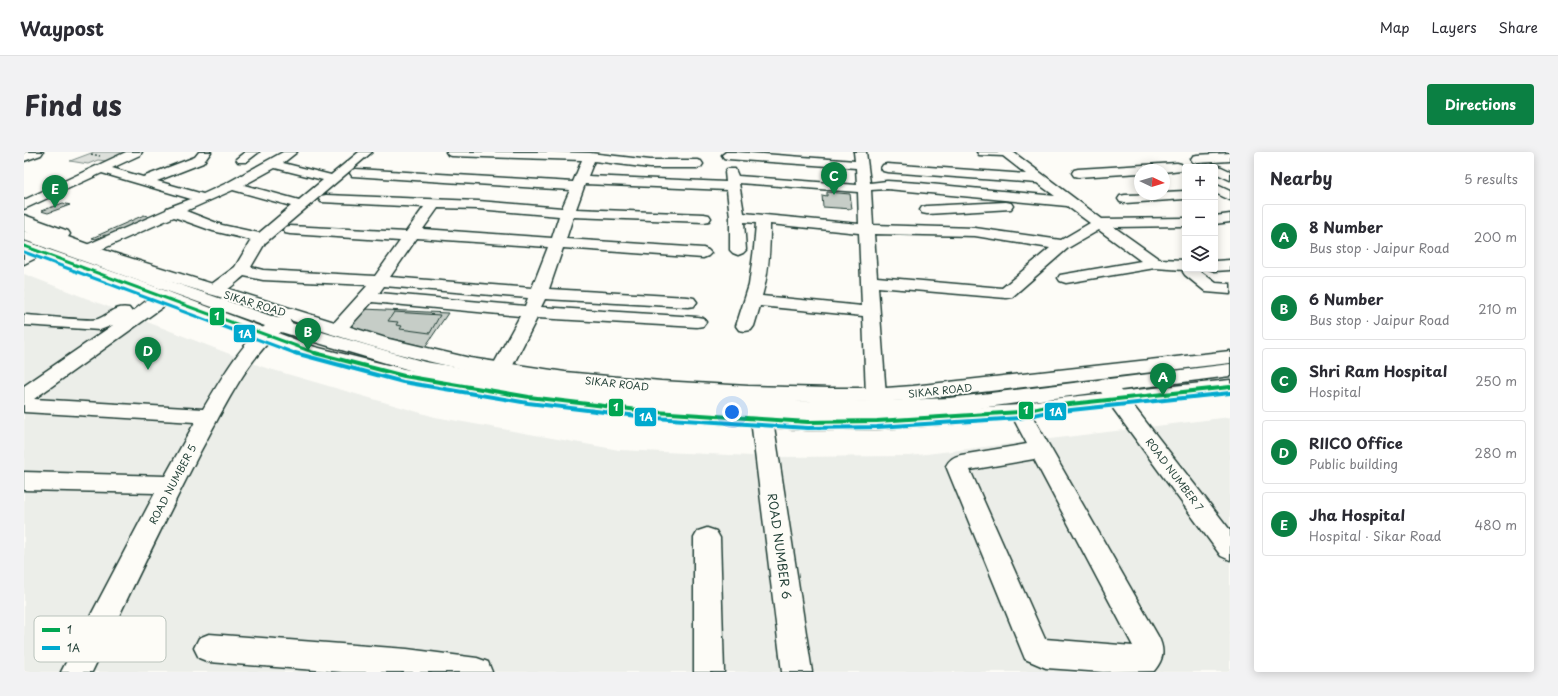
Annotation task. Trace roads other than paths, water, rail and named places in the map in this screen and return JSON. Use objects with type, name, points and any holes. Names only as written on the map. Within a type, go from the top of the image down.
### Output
[{"type":"main road","name":"SIKAR ROAD","points":[[24,226],[92,248],[174,279],[215,290],[279,324],[337,330],[372,341],[440,358],[502,369],[631,386],[806,395],[876,396],[913,393],[1106,386],[1230,357]]},
{"type":"main road","points":[[29,252],[160,295],[279,324],[308,351],[340,360],[404,376],[585,405],[762,420],[808,422],[877,421],[1020,412],[1042,407],[1106,386],[1230,387]]},
{"type":"street","points":[[24,157],[37,152]]},
{"type":"street","points":[[24,205],[136,152]]},
{"type":"street","points":[[144,181],[199,160],[205,152]]},
{"type":"street","points":[[242,159],[253,152]]},
{"type":"street","points":[[24,219],[92,248],[172,211],[232,186],[273,164],[291,152]]},
{"type":"street","points":[[215,290],[241,270],[262,238],[366,152]]},
{"type":"street","points":[[252,254],[277,241],[381,152]]},
{"type":"street","points":[[452,152],[590,157],[636,157],[697,164]]},
{"type":"street","points":[[983,152],[1006,153],[1072,202],[1095,226],[1155,263]]},
{"type":"street","points":[[1183,152],[1206,164]]},
{"type":"street","points":[[478,205],[512,153]]},
{"type":"street","points":[[738,250],[737,217],[728,153],[885,158],[887,168],[886,185]]},
{"type":"street","points":[[1157,156],[1181,169]]},
{"type":"street","points":[[502,369],[539,294],[556,242],[568,213],[577,183],[590,157]]},
{"type":"street","points":[[1197,159],[1230,157]]},
{"type":"street","points":[[867,158],[864,188],[868,281],[876,396]]},
{"type":"street","points":[[273,164],[333,179]]},
{"type":"street","points":[[887,168],[1040,179]]},
{"type":"street","points":[[101,169],[202,198]]},
{"type":"street","points":[[1078,173],[1181,169]]},
{"type":"street","points":[[1218,170],[1230,176]]},
{"type":"street","points":[[356,173],[499,173],[577,183],[733,182],[864,188],[886,185],[1072,202]]},
{"type":"street","points":[[232,186],[306,202],[326,200],[434,203],[478,205],[568,213],[704,218]]},
{"type":"street","points":[[919,187],[927,210],[928,231]]},
{"type":"street","points":[[1124,200],[1182,195]]},
{"type":"street","points":[[927,210],[1072,202]]},
{"type":"street","points":[[337,330],[368,297],[434,203]]},
{"type":"street","points":[[172,211],[218,228],[262,238]]},
{"type":"street","points":[[737,217],[866,229],[975,232],[1182,222]]},
{"type":"street","points":[[1218,220],[1230,218]]},
{"type":"street","points":[[745,326],[757,285],[764,219]]},
{"type":"street","points":[[868,281],[1006,293],[1064,245],[1095,226]]},
{"type":"street","points":[[290,230],[556,242],[644,250],[703,253]]},
{"type":"street","points":[[975,232],[1064,245]]},
{"type":"street","points":[[24,235],[279,324],[424,368],[606,396],[811,409],[900,408],[950,405],[1230,370]]},
{"type":"street","points":[[1066,278],[1155,263],[1182,267]]},
{"type":"street","points":[[1218,266],[1230,265]]},
{"type":"street","points":[[241,270],[263,275],[379,281],[539,294],[669,301],[687,296]]},
{"type":"street","points":[[1193,272],[1212,288],[1230,290]]},
{"type":"street","points":[[24,320],[100,325],[160,295]]},
{"type":"street","points":[[24,396],[160,295]]},
{"type":"street","points":[[368,297],[531,312],[697,322]]},
{"type":"street","points":[[753,300],[871,312]]},
{"type":"street","name":"ROAD NUMBER 5","points":[[105,616],[209,416],[241,364],[279,324]]},
{"type":"street","name":"ROAD NUMBER 7","points":[[1106,386],[1230,549]]},
{"type":"street","points":[[24,405],[209,416]]},
{"type":"street","points":[[1020,412],[1042,450],[1148,646],[1149,655],[1144,661],[1046,654],[1035,649],[1030,639],[957,466],[961,463],[1042,450]]},
{"type":"street","name":"ROAD NUMBER 6","points":[[762,420],[797,672]]},
{"type":"street","points":[[24,480],[172,485]]},
{"type":"street","points":[[707,538],[709,672]]},
{"type":"street","points":[[209,648],[407,663],[477,672]]},
{"type":"street","name":"ROAD NUMBER 5","points":[[76,672],[81,662]]},
{"type":"place","name":"Shri Ram Hospital","points":[[834,195]]},
{"type":"place","name":"Jha Hospital","points":[[55,208]]},
{"type":"place","name":"6 Number","points":[[308,351]]},
{"type":"place","name":"RIICO Office","points":[[148,370]]},
{"type":"place","name":"8 Number","points":[[1163,396]]}]
